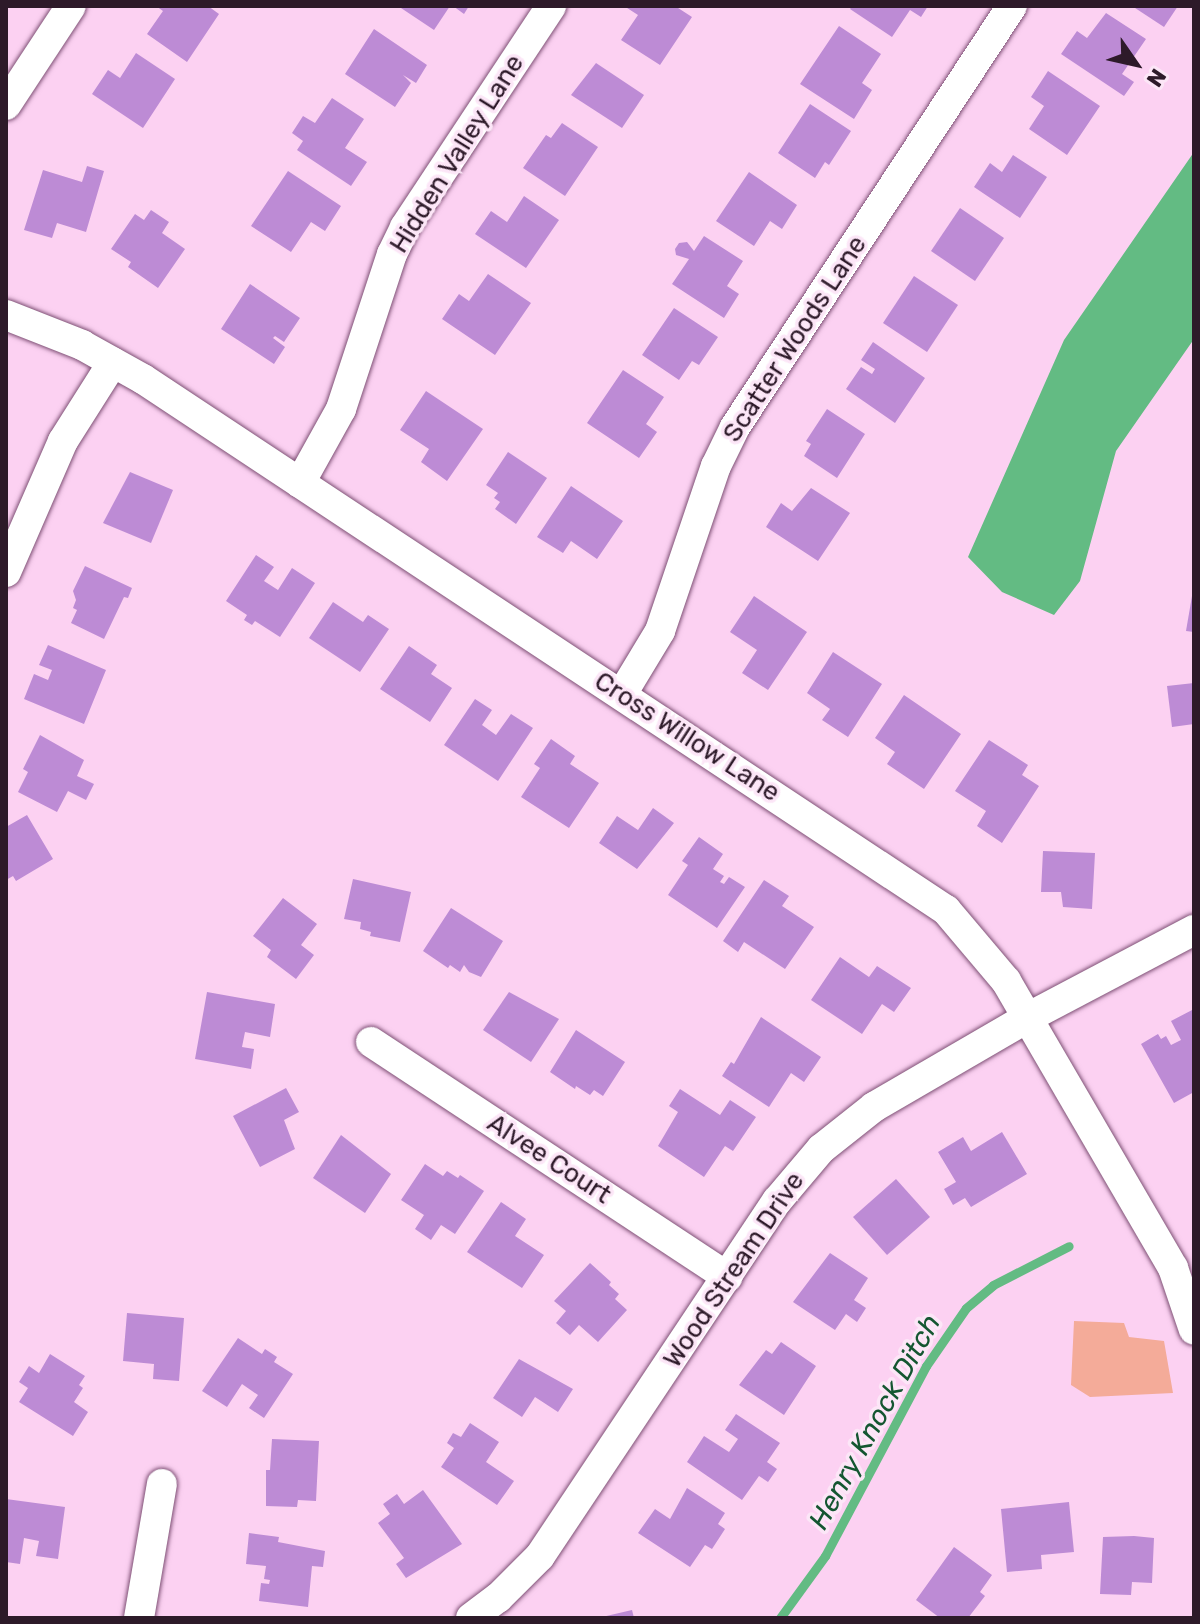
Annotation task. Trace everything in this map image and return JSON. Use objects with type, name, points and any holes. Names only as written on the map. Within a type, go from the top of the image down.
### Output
[{"type":"street","points":[[6,105],[71,6]]},
{"type":"street","name":"Hidden Valley Lane","points":[[300,483],[341,409],[392,254],[405,227],[551,6]]},
{"type":"street","name":"Scatter Woods Lane","points":[[622,694],[660,631],[716,466],[735,427],[1012,6]]},
{"type":"street","name":"Cross Willow Lane","points":[[6,315],[57,334],[113,362],[946,910],[993,963],[1027,1018],[1173,1268],[1194,1330]]},
{"type":"street","points":[[6,572],[63,441],[113,362]]},
{"type":"street","name":"Wood Stream Drive","points":[[471,1618],[498,1598],[540,1556],[797,1175],[847,1125],[1027,1018],[1194,930]]},
{"type":"street","name":"Alvee Court","points":[[371,1042],[728,1277]]},
{"type":"street","points":[[139,1618],[162,1484]]},
{"type":"shaded area","points":[[1194,152],[1194,339],[1116,451],[1080,581],[1054,615],[1002,592],[968,557],[1064,340]]},
{"type":"shaded area","points":[[1074,1321],[1124,1323],[1129,1337],[1164,1341],[1173,1393],[1090,1397],[1071,1385]]},
{"type":"building","points":[[156,6],[208,6],[219,14],[187,62],[147,34],[163,11]]},
{"type":"building","points":[[398,6],[450,6],[434,30]]},
{"type":"building","points":[[453,6],[469,6],[464,14]]},
{"type":"building","points":[[624,6],[675,6],[692,17],[660,65],[621,40],[638,15]]},
{"type":"building","points":[[852,6],[928,6],[921,17],[910,10],[892,37],[850,9]]},
{"type":"building","points":[[1132,6],[1178,6],[1164,27]]},
{"type":"building","points":[[1106,13],[1146,39],[1122,74],[1134,82],[1124,96],[1061,54],[1077,31],[1087,38]]},
{"type":"building","points":[[839,26],[881,54],[862,83],[872,90],[854,119],[800,84]]},
{"type":"building","points":[[374,29],[427,65],[416,83],[403,75],[411,83],[395,107],[345,74]]},
{"type":"building","points":[[136,53],[175,79],[143,128],[92,94],[108,70],[120,78]]},
{"type":"building","points":[[596,63],[644,95],[622,128],[571,95]]},
{"type":"building","points":[[1048,71],[1100,106],[1067,155],[1029,129],[1044,106],[1031,97]]},
{"type":"building","points":[[332,98],[364,119],[345,148],[367,162],[351,186],[297,150],[303,141],[292,133],[303,116],[315,123]]},
{"type":"building","points":[[810,104],[851,131],[829,165],[825,162],[815,178],[778,153]]},
{"type":"building","points":[[562,123],[598,147],[565,196],[523,168],[546,135],[551,138]]},
{"type":"building","points":[[1013,155],[1047,177],[1020,218],[974,187],[990,163],[1002,172]]},
{"type":"building","points":[[87,166],[104,171],[86,232],[57,223],[52,238],[24,230],[43,170],[82,182]]},
{"type":"building","points":[[288,171],[341,206],[325,231],[311,222],[291,252],[251,226]]},
{"type":"building","points":[[749,172],[797,205],[782,229],[770,221],[754,246],[716,221]]},
{"type":"building","points":[[524,196],[559,220],[526,268],[475,234],[491,211],[507,222]]},
{"type":"building","points":[[960,208],[1004,238],[975,281],[931,251]]},
{"type":"building","points":[[151,210],[169,222],[162,233],[185,249],[158,288],[128,267],[131,262],[111,249],[135,214],[144,220]]},
{"type":"building","points":[[704,236],[743,261],[727,286],[739,294],[724,318],[672,284],[689,259],[676,255],[675,249],[679,243],[687,242],[694,251]]},
{"type":"building","points":[[488,274],[531,303],[495,355],[442,319],[459,294],[469,301]]},
{"type":"building","points":[[914,276],[958,305],[927,352],[883,323]]},
{"type":"building","points":[[250,284],[300,318],[284,342],[275,336],[273,338],[285,347],[274,364],[221,329]]},
{"type":"building","points":[[674,308],[718,337],[699,365],[692,361],[679,380],[642,355]]},
{"type":"building","points":[[873,342],[925,378],[895,423],[846,389],[861,367],[872,374],[875,369],[861,360]]},
{"type":"building","points":[[623,370],[664,397],[646,424],[657,432],[639,458],[587,423]]},
{"type":"building","points":[[426,391],[483,429],[447,481],[421,462],[429,449],[400,430]]},
{"type":"building","points":[[827,409],[865,434],[837,478],[804,456],[811,444],[806,441]]},
{"type":"building","points":[[508,452],[547,478],[516,524],[495,509],[500,502],[494,498],[498,493],[486,485]]},
{"type":"building","points":[[130,472],[173,490],[151,543],[103,523]]},
{"type":"building","points":[[571,486],[623,521],[597,559],[571,541],[563,553],[537,537]]},
{"type":"building","points":[[811,488],[850,513],[818,561],[766,527],[781,503],[792,511]]},
{"type":"building","points":[[256,555],[274,567],[264,581],[278,590],[292,568],[315,583],[280,637],[255,621],[252,625],[244,620],[247,615],[226,601]]},
{"type":"building","points":[[85,566],[132,588],[128,598],[124,597],[104,639],[71,623],[77,610],[73,608],[76,600],[73,591]]},
{"type":"building","points":[[754,596],[807,632],[768,690],[742,673],[757,650],[730,632]]},
{"type":"building","points":[[1194,597],[1194,632],[1186,631]]},
{"type":"building","points":[[333,602],[363,622],[368,615],[389,629],[360,672],[309,638]]},
{"type":"building","points":[[48,645],[106,670],[84,724],[24,699],[34,674],[48,680],[52,670],[39,665]]},
{"type":"building","points":[[409,646],[437,665],[431,674],[452,688],[430,722],[380,689]]},
{"type":"building","points":[[833,652],[882,684],[848,737],[822,720],[830,709],[807,693]]},
{"type":"building","points":[[1194,683],[1194,724],[1172,727],[1167,686]]},
{"type":"building","points":[[904,695],[961,734],[924,789],[887,764],[895,752],[875,738]]},
{"type":"building","points":[[475,699],[492,710],[482,725],[496,735],[511,714],[533,728],[498,781],[444,745]]},
{"type":"building","points":[[40,735],[84,760],[77,776],[94,784],[86,800],[68,791],[57,812],[18,792],[28,772],[23,769]]},
{"type":"building","points":[[551,739],[575,756],[570,764],[599,783],[569,828],[521,797],[540,768],[534,764]]},
{"type":"building","points":[[989,740],[1028,765],[1022,775],[1039,786],[1002,843],[977,826],[986,811],[955,791]]},
{"type":"building","points":[[653,808],[674,823],[637,869],[599,843],[617,816],[638,830]]},
{"type":"building","points":[[27,815],[53,859],[16,881],[13,876],[6,880],[6,827]]},
{"type":"building","points":[[699,837],[723,854],[713,869],[724,876],[720,882],[724,884],[729,877],[745,887],[717,928],[668,895],[688,865],[682,861]]},
{"type":"building","points":[[1043,851],[1095,853],[1092,909],[1063,907],[1061,892],[1041,892]]},
{"type":"building","points":[[353,879],[411,892],[400,942],[370,936],[371,932],[360,929],[361,922],[344,919]]},
{"type":"building","points":[[764,880],[789,896],[782,906],[814,927],[785,969],[744,942],[738,952],[723,941]]},
{"type":"building","points":[[283,898],[317,924],[301,945],[314,955],[296,979],[267,957],[271,950],[253,936]]},
{"type":"building","points":[[451,908],[503,941],[481,977],[469,972],[464,965],[460,972],[450,965],[448,968],[423,951]]},
{"type":"building","points":[[840,957],[869,977],[877,966],[911,988],[894,1012],[882,1004],[862,1034],[811,1000]]},
{"type":"building","points":[[207,992],[275,1004],[270,1037],[245,1032],[242,1047],[254,1049],[251,1069],[195,1059]]},
{"type":"building","points":[[509,992],[559,1019],[531,1062],[483,1030]]},
{"type":"building","points":[[1194,1009],[1194,1092],[1174,1103],[1141,1044],[1158,1034],[1161,1039],[1166,1036],[1171,1045],[1181,1040],[1171,1021]]},
{"type":"building","points":[[761,1017],[821,1057],[804,1082],[791,1073],[769,1107],[722,1076],[731,1062],[734,1064]]},
{"type":"building","points":[[576,1030],[625,1062],[603,1096],[594,1090],[590,1095],[576,1086],[575,1089],[550,1072]]},
{"type":"building","points":[[286,1088],[299,1112],[284,1120],[295,1149],[260,1167],[233,1116]]},
{"type":"building","points":[[680,1089],[720,1115],[730,1100],[756,1117],[733,1151],[725,1146],[704,1177],[658,1146],[678,1112],[669,1106]]},
{"type":"building","points":[[1002,1132],[1027,1174],[971,1207],[965,1198],[953,1205],[944,1189],[956,1182],[938,1152],[963,1137],[971,1151]]},
{"type":"building","points":[[341,1135],[391,1174],[365,1213],[313,1178]]},
{"type":"building","points":[[425,1164],[443,1176],[447,1171],[458,1178],[460,1175],[484,1191],[455,1234],[441,1225],[431,1240],[415,1229],[424,1215],[401,1200]]},
{"type":"building","points":[[896,1179],[930,1217],[887,1255],[853,1217]]},
{"type":"building","points":[[501,1202],[526,1219],[515,1236],[544,1255],[522,1288],[467,1252]]},
{"type":"building","points":[[830,1253],[868,1278],[854,1300],[866,1308],[857,1322],[846,1314],[835,1330],[793,1302]]},
{"type":"building","points":[[590,1263],[611,1282],[609,1285],[619,1294],[615,1299],[627,1310],[598,1342],[579,1325],[570,1335],[556,1323],[566,1311],[554,1301]]},
{"type":"building","points":[[127,1313],[184,1318],[179,1381],[153,1379],[154,1364],[123,1361]]},
{"type":"building","points":[[238,1338],[262,1354],[265,1349],[277,1357],[274,1362],[293,1374],[264,1418],[249,1408],[258,1395],[242,1384],[227,1407],[202,1391]]},
{"type":"building","points":[[781,1342],[816,1366],[784,1415],[739,1385],[766,1350],[772,1354]]},
{"type":"building","points":[[50,1354],[85,1376],[79,1385],[83,1388],[74,1402],[88,1412],[73,1436],[19,1402],[28,1388],[19,1382],[29,1366],[39,1373]]},
{"type":"building","points":[[519,1359],[573,1389],[558,1412],[535,1397],[522,1417],[493,1398]]},
{"type":"building","points":[[736,1414],[780,1443],[767,1462],[777,1469],[768,1482],[759,1476],[742,1500],[687,1462],[704,1436],[729,1452],[738,1439],[725,1430]]},
{"type":"building","points":[[470,1423],[499,1442],[486,1462],[514,1481],[497,1505],[441,1467],[454,1448],[447,1443],[453,1433],[461,1437]]},
{"type":"building","points":[[272,1439],[319,1441],[316,1501],[298,1500],[297,1507],[266,1506],[266,1470],[270,1470]]},
{"type":"building","points":[[687,1488],[725,1513],[718,1524],[725,1529],[712,1549],[705,1545],[690,1567],[638,1533],[655,1509],[670,1519]]},
{"type":"building","points":[[423,1490],[462,1544],[406,1578],[396,1564],[404,1558],[378,1523],[390,1514],[383,1504],[397,1494],[404,1504]]},
{"type":"building","points":[[6,1499],[65,1507],[58,1559],[36,1556],[39,1541],[24,1538],[20,1564],[6,1562]]},
{"type":"building","points":[[1069,1502],[1074,1552],[1041,1555],[1042,1569],[1007,1572],[1001,1509]]},
{"type":"building","points":[[249,1533],[279,1537],[278,1542],[325,1551],[323,1567],[312,1566],[308,1607],[259,1601],[261,1583],[269,1584],[270,1580],[264,1579],[266,1566],[246,1564]]},
{"type":"building","points":[[1103,1537],[1154,1538],[1152,1583],[1132,1582],[1131,1595],[1100,1594]]},
{"type":"building","points":[[954,1547],[992,1575],[980,1592],[985,1596],[968,1618],[940,1618],[916,1600]]},
{"type":"building","points":[[632,1610],[634,1618],[602,1618],[602,1617]]},
{"type":"waterway","name":"Henry Knock Ditch","points":[[780,1618],[825,1556],[926,1366],[966,1308],[993,1285],[1069,1246]]}]
